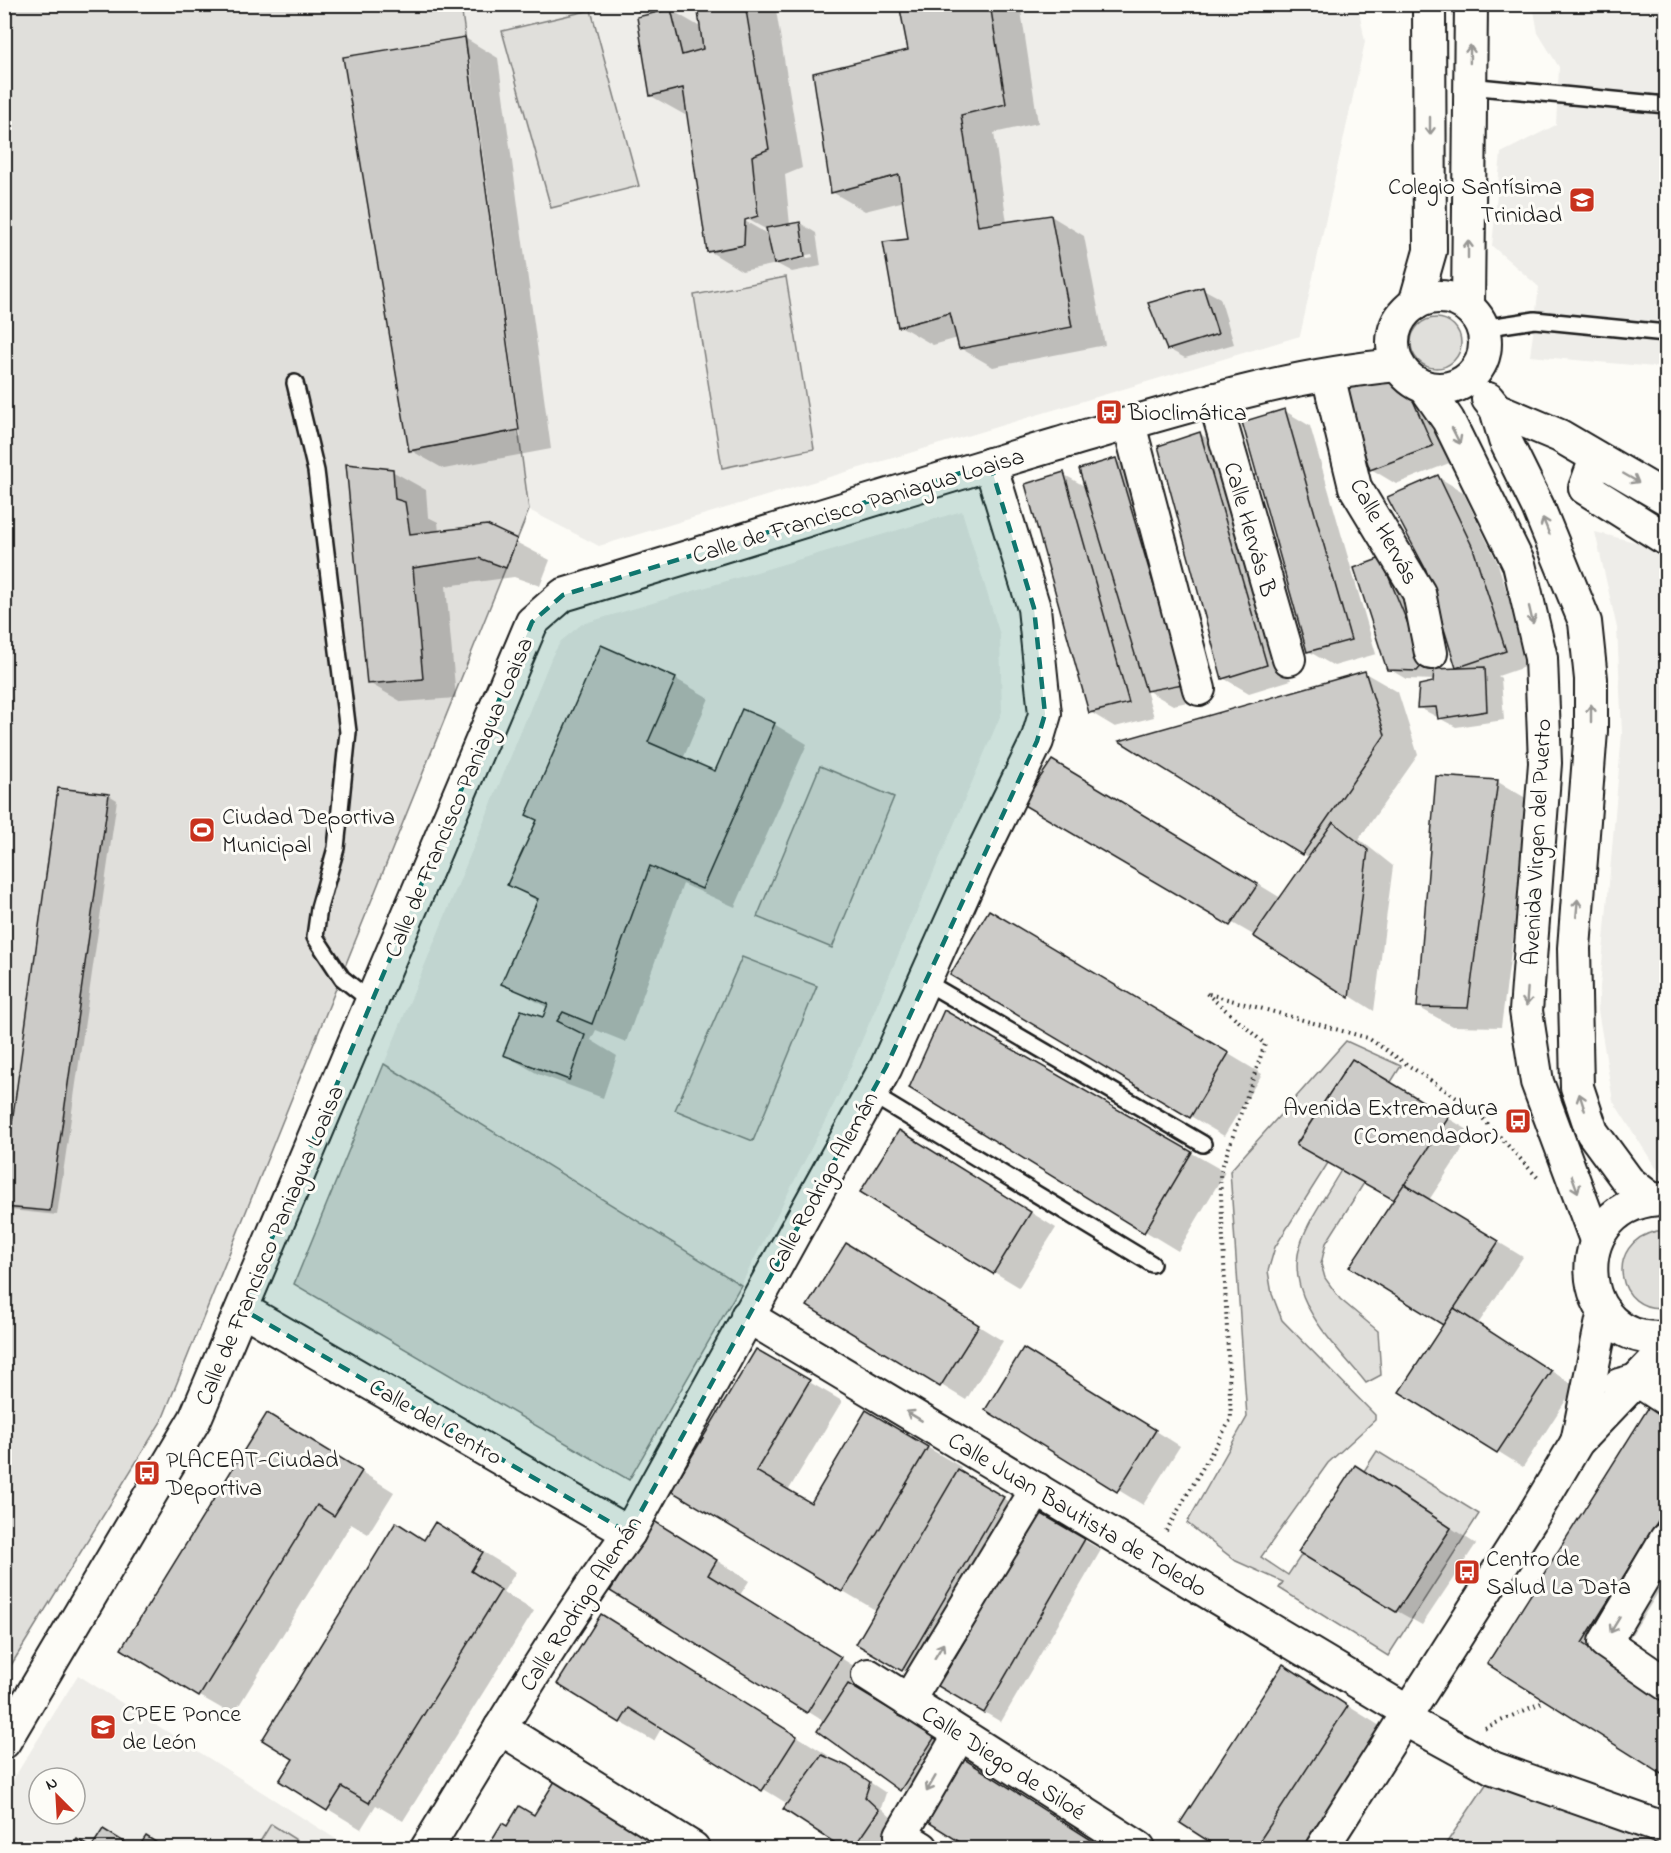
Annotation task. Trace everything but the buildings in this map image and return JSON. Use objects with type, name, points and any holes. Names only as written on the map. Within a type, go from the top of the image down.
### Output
[{"type":"street","points":[[1429,4],[1430,251],[1415,304],[1398,322],[1393,349],[1398,365],[1411,379],[1425,387],[1440,389],[1454,386],[1469,378],[1482,358],[1484,337],[1475,318],[1469,86],[1470,4]]},
{"type":"street","points":[[1415,304],[1437,297],[1449,298],[1475,318]]},
{"type":"street","name":"Calle de Francisco Paniagua Loaisa","points":[[1339,372],[1394,334]]},
{"type":"street","name":"Calle de Francisco Paniagua Loaisa","points":[[4,1742],[195,1419],[532,622],[563,595],[990,464],[1214,399],[1339,372],[1398,365]]},
{"type":"street","name":"Calle Hervás","points":[[1339,372],[1355,487],[1419,593],[1431,652]]},
{"type":"street","points":[[1469,378],[1496,409],[1560,436],[1666,498]]},
{"type":"street","name":"Avenida Virgen del Puerto","points":[[1425,387],[1448,420],[1520,564],[1541,658],[1545,763],[1526,1011],[1537,1082],[1596,1240]]},
{"type":"street","name":"Calle Hervás B","points":[[1214,399],[1289,659]]},
{"type":"street","name":"Avenida Virgen del Puerto","points":[[1496,409],[1505,440],[1538,507],[1585,622],[1591,679],[1591,731],[1574,948],[1577,1087],[1592,1132],[1628,1181],[1659,1199]]},
{"type":"street","points":[[1129,424],[1199,689]]},
{"type":"street","points":[[1596,458],[1585,488],[1666,539]]},
{"type":"street","name":"Calle Rodrigo Alemán","points":[[427,1848],[587,1590],[629,1533],[870,1094],[1037,741],[1045,714],[1034,608],[990,464]]},
{"type":"street","points":[[1659,1199],[1628,1206],[1609,1221],[1596,1240],[1590,1258],[1590,1277],[1595,1295],[1604,1311],[1619,1326],[1638,1335],[1666,1337]]},
{"type":"street","name":"Calle del Centro","points":[[242,1309],[629,1533]]},
{"type":"street","points":[[1577,1442],[1604,1311]]},
{"type":"street","name":"Calle Juan Bautista de Toledo","points":[[747,1316],[1151,1558],[1449,1744],[1493,1768],[1666,1829]]},
{"type":"street","points":[[1322,1848],[1530,1521],[1577,1442],[1666,1349]]},
{"type":"street","points":[[1595,1360],[1609,1382],[1622,1387],[1636,1380]]},
{"type":"street","points":[[1636,1380],[1666,1399]]},
{"type":"street","points":[[909,1701],[1036,1489]]},
{"type":"street","points":[[1666,1539],[1605,1642],[1666,1684]]},
{"type":"street","name":"Calle Diego de Siloé","points":[[868,1675],[1139,1848]]},
{"type":"street","points":[[500,1728],[693,1848]]},
{"type":"street","points":[[912,1842],[960,1734]]},
{"type":"lane","points":[[1469,86],[1666,105]]},
{"type":"lane","points":[[1475,318],[1535,320],[1666,333]]},
{"type":"lane","points":[[295,383],[316,471],[348,732],[336,848],[318,908],[315,937],[342,978],[372,1002]]},
{"type":"lane","points":[[924,981],[1203,1144]]},
{"type":"lane","points":[[870,1094],[1152,1264]]},
{"type":"path","points":[[1151,1558],[1231,1419],[1220,1173],[1265,1044],[1206,993],[1368,1038],[1476,1111],[1540,1181]]},
{"type":"path","points":[[1449,1744],[1543,1702]]},
{"type":"highlighted area","points":[[990,464],[1034,608],[1045,714],[1037,741],[886,1067],[629,1533],[242,1309],[532,622],[563,595]]},
{"type":"shaded area","points":[[1358,4],[1365,42],[1300,336],[599,546],[529,510],[461,5]]},
{"type":"shaded area","name":"Ciudad Deportiva Municipal","points":[[5,5],[461,5],[529,510],[162,1420],[5,1675]]},
{"type":"shaded area","name":"Colegio Santísima Trinidad","points":[[1533,5],[1666,5],[1666,368],[1530,356],[1539,287],[1492,246],[1501,153],[1556,125],[1559,67],[1538,33]]},
{"type":"shaded area","points":[[591,10],[639,186],[551,208],[502,31]]},
{"type":"shaded area","points":[[786,277],[814,449],[722,468],[694,295]]},
{"type":"shaded area","points":[[1441,318],[1454,325],[1460,333],[1460,353],[1454,361],[1446,367],[1431,368],[1418,361],[1412,353],[1411,338],[1418,325],[1426,319]]},
{"type":"shaded area","points":[[962,511],[1000,635],[1002,712],[839,1094],[741,1285],[384,1064],[552,656],[561,641],[582,624]]},
{"type":"shaded area","points":[[1595,532],[1655,547],[1666,558],[1666,1175],[1656,1168],[1613,1101],[1598,1010],[1622,733],[1617,628]]},
{"type":"shaded area","points":[[820,766],[894,797],[832,948],[757,917]]},
{"type":"shaded area","points":[[742,957],[817,986],[753,1141],[675,1110]]},
{"type":"shaded area","points":[[1346,1041],[1401,1066],[1391,1082],[1352,1060],[1296,1144],[1328,1163],[1275,1247],[1268,1271],[1272,1294],[1282,1320],[1375,1415],[1375,1420],[1328,1463],[1261,1557],[1288,1575],[1302,1554],[1396,1612],[1451,1528],[1364,1471],[1377,1451],[1479,1514],[1388,1656],[1279,1588],[1283,1582],[1236,1561],[1187,1523],[1247,1417],[1230,1171]]},
{"type":"shaded area","points":[[384,1064],[741,1285],[629,1480],[294,1284]]},
{"type":"shaded area","points":[[1341,1170],[1364,1183],[1326,1243],[1321,1264],[1325,1278],[1340,1299],[1378,1331],[1381,1375],[1366,1383],[1315,1319],[1305,1301],[1299,1282],[1297,1263],[1304,1234]]},
{"type":"shaded area","points":[[1657,1231],[1666,1231],[1666,1307],[1649,1306],[1636,1300],[1627,1289],[1622,1276],[1623,1262],[1629,1249],[1640,1238]]},
{"type":"shaded area","name":"CPEE Ponce de León","points":[[78,1675],[350,1848],[5,1848],[4,1794]]},
{"type":"shaded area","points":[[1489,1780],[1666,1843],[1666,1848],[1443,1848]]},
{"type":"shaded area","points":[[271,1824],[309,1848],[256,1848]]},
{"type":"place","name":"Colegio Santísima Trinidad","points":[[1582,200]]},
{"type":"place","name":"Bioclimática","points":[[1109,412]]},
{"type":"place","name":"Ciudad Deportiva Municipal","points":[[202,830]]},
{"type":"place","name":"Avenida Extremadura (Comendador)","points":[[1518,1121]]},
{"type":"place","name":"PLACEAT-Ciudad Deportiva","points":[[147,1473]]},
{"type":"place","name":"Centro de Salud La Data","points":[[1467,1572]]},
{"type":"place","name":"CPEE Ponce de León","points":[[103,1727]]}]
